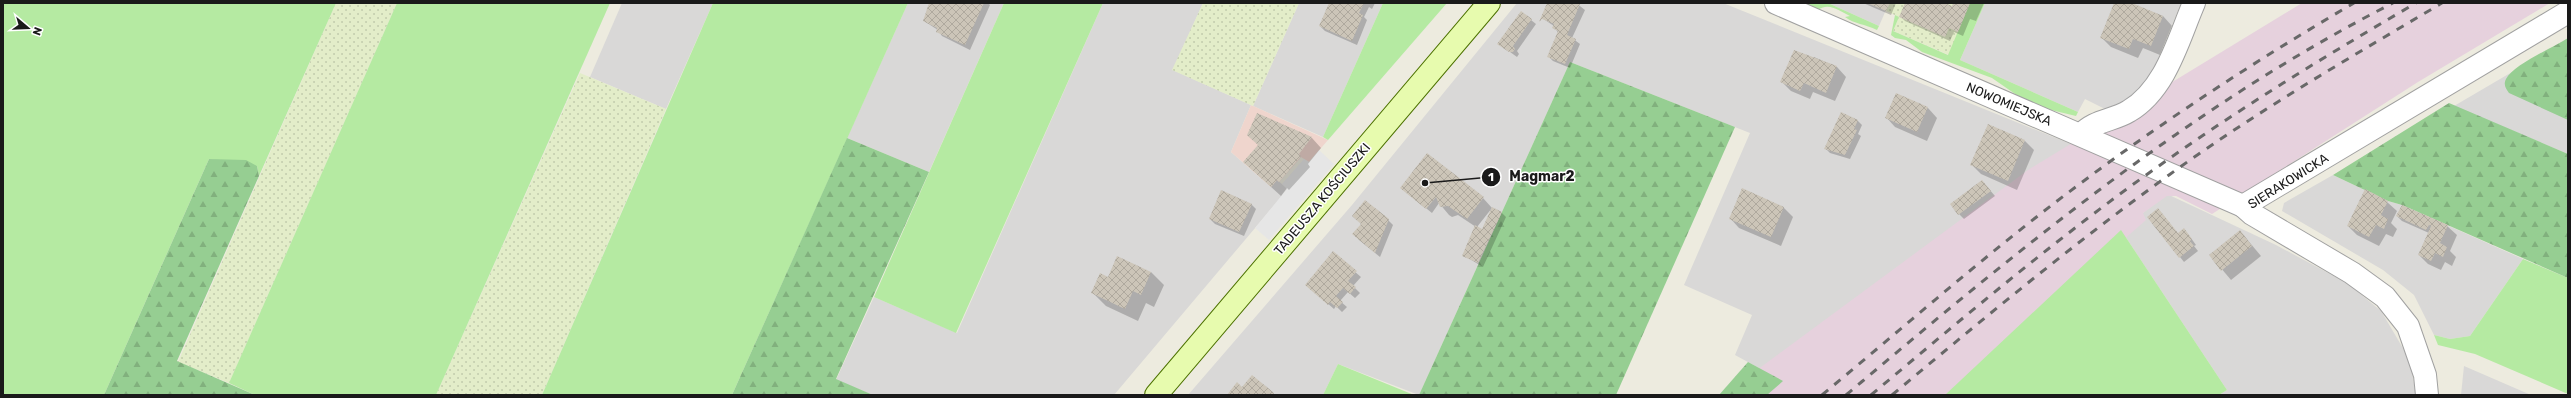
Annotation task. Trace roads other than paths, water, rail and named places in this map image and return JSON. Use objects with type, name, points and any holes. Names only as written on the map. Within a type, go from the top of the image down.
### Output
[{"type":"street","name":"TADEUSZA KOŚCIUSZKI","points":[[1156,395],[1489,3]]},
{"type":"street","name":"NOWOMIEJSKA","points":[[1776,3],[2243,206]]},
{"type":"street","points":[[2081,135],[2099,122],[2130,111],[2153,91],[2162,77],[2194,3]]},
{"type":"street","name":"SIERAKOWICKA","points":[[2427,395],[2425,375],[2408,326],[2385,297],[2352,273],[2252,214],[2243,206],[2568,12]]},
{"type":"railway","points":[[1822,395],[2006,241],[2103,166],[2208,93],[2280,47],[2354,3]]},
{"type":"railway","points":[[1846,395],[2041,234],[2108,183],[2246,87],[2319,43],[2393,3]]},
{"type":"railway","points":[[1871,395],[2047,250],[2156,168],[2284,82],[2416,3]]},
{"type":"railway","points":[[1892,395],[2063,255],[2169,175],[2269,107],[2442,3]]},
{"type":"place","name":"Magmar2","points":[[1425,183]]}]
